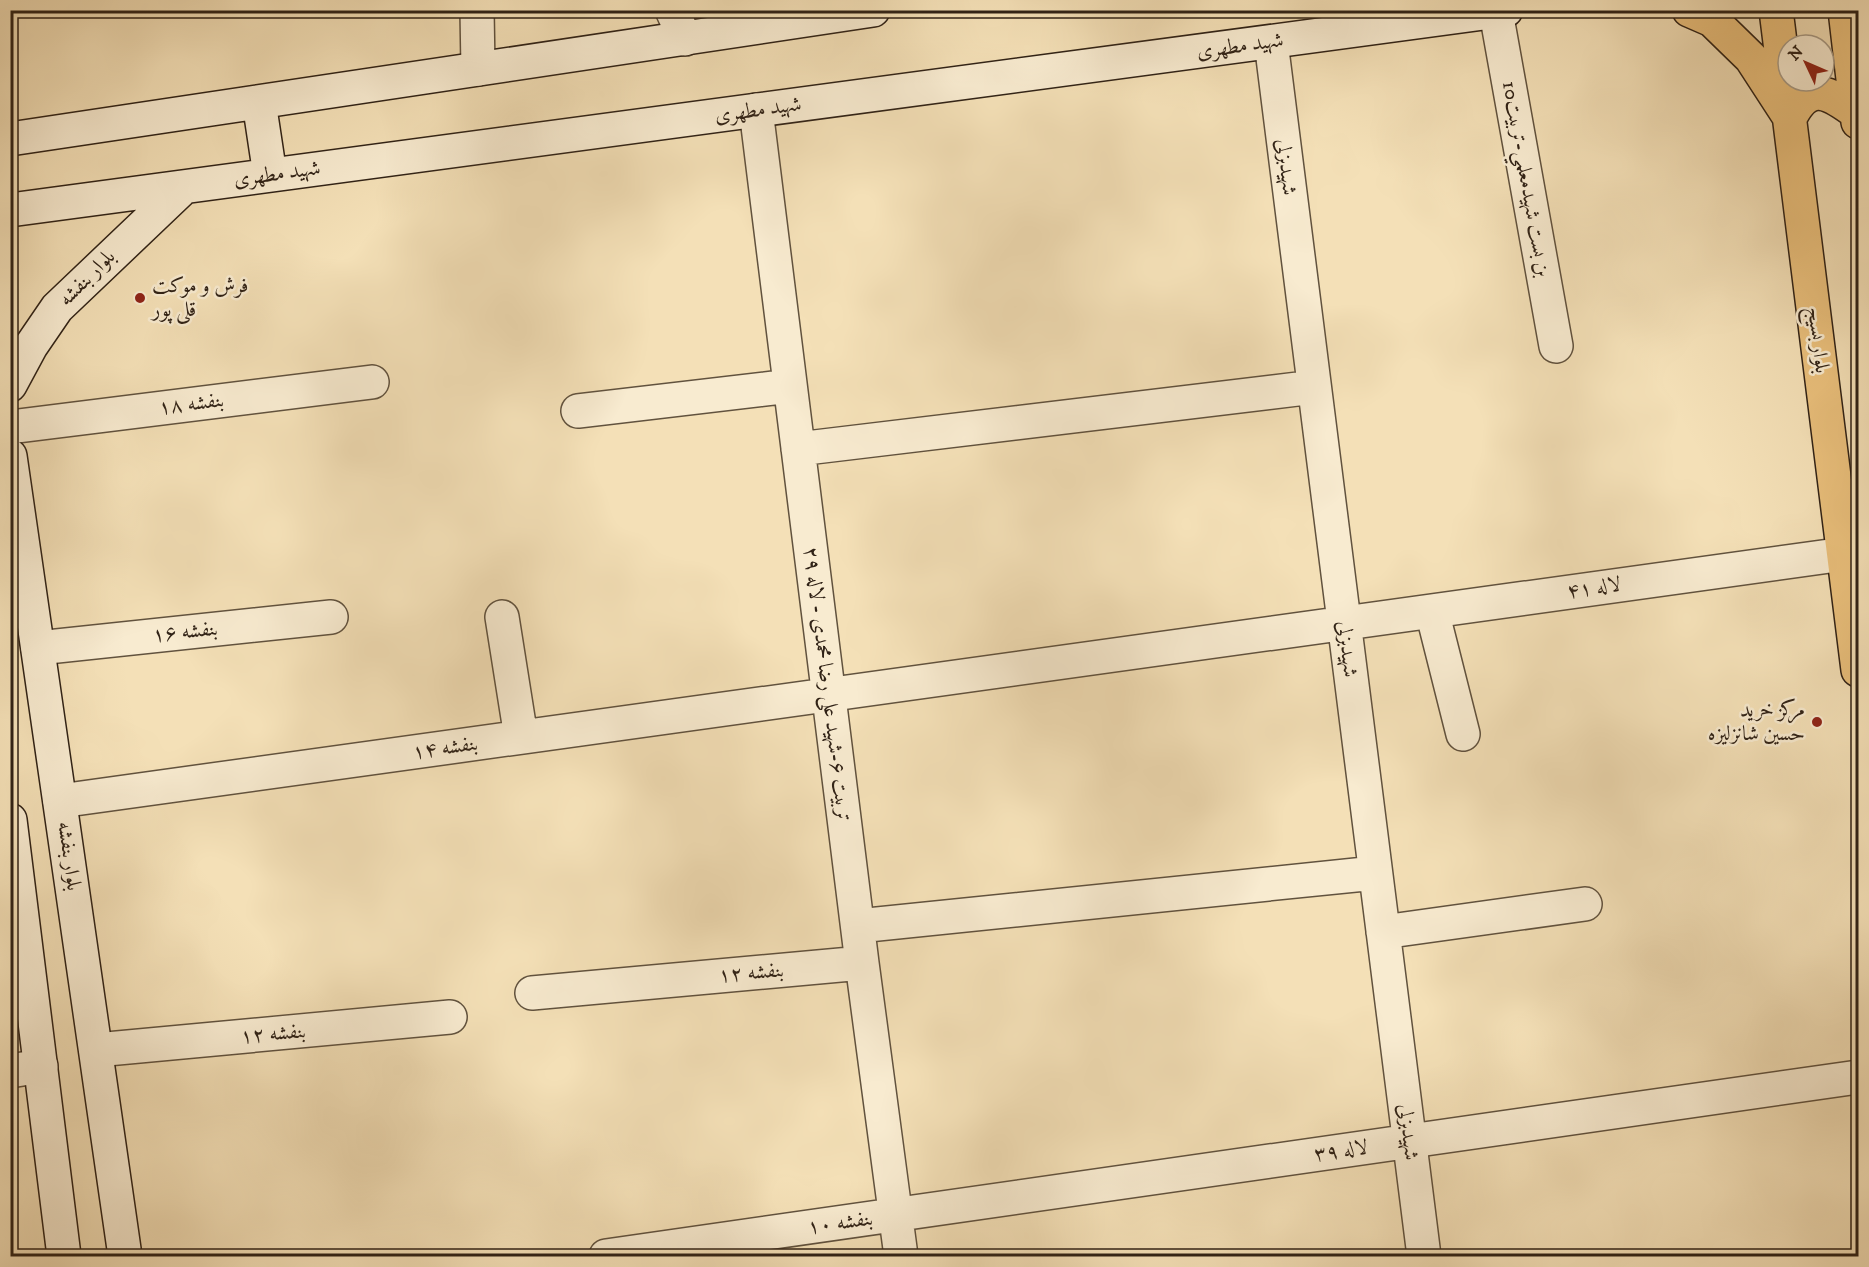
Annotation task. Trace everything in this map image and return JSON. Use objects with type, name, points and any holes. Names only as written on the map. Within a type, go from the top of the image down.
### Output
[{"type":"main road","points":[[1689,10],[1712,20],[1750,58],[1790,118],[1798,103],[1811,94],[1827,93],[1858,107],[1845,10]]},
{"type":"main road","name":"بلوار بسیج","points":[[1776,10],[1858,670]]},
{"type":"street","points":[[477,10],[478,69]]},
{"type":"street","points":[[10,139],[478,69],[678,25],[873,10]]},
{"type":"street","name":"شهید مطهری","points":[[10,210],[1501,11]]},
{"type":"street","name":"بن بست شهيدمعلمي-تربيت10","points":[[1501,11],[1556,346]]},
{"type":"street","name":"شهیدبزلی","points":[[1271,42],[1424,1257]]},
{"type":"street","points":[[259,102],[270,175]]},
{"type":"street","name":"تربیت ۶-شهید علی رضا محمدی - لاله ۲۹","points":[[756,111],[901,1257]]},
{"type":"street","name":"بلوار بنفشه","points":[[10,385],[31,346],[57,308],[184,187]]},
{"type":"street","name":"بنفشه ۱۸","points":[[10,427],[372,382]]},
{"type":"street","points":[[578,411],[790,386]]},
{"type":"street","points":[[798,450],[1314,387]]},
{"type":"street","name":"بلوار بنفشه","points":[[10,456],[125,1257]]},
{"type":"street","name":"لاله ۴۱","points":[[829,694],[1844,554]]},
{"type":"street","points":[[1432,611],[1463,734]]},
{"type":"street","name":"بنفشه ۱۶","points":[[38,648],[331,617]]},
{"type":"street","points":[[502,617],[521,737]]},
{"type":"street","name":"بنفشه ۱۴","points":[[60,801],[829,694]]},
{"type":"street","points":[[10,820],[26,1069],[64,1257]]},
{"type":"street","points":[[858,926],[1375,873]]},
{"type":"street","points":[[1383,933],[1585,904]]},
{"type":"street","name":"بنفشه ۱۲","points":[[532,993],[862,963]]},
{"type":"street","name":"بنفشه ۱۲","points":[[96,1050],[450,1017]]},
{"type":"street","name":"لاله ۳۹","points":[[895,1215],[1858,1077]]},
{"type":"street","name":"بنفشه ۱۰","points":[[606,1257],[895,1215]]},
{"type":"place","name":"فرش و موکت قلی پور","points":[[140,298]]},
{"type":"place","name":"مرکز خرید حسین شانزلیزه","points":[[1817,722]]}]
